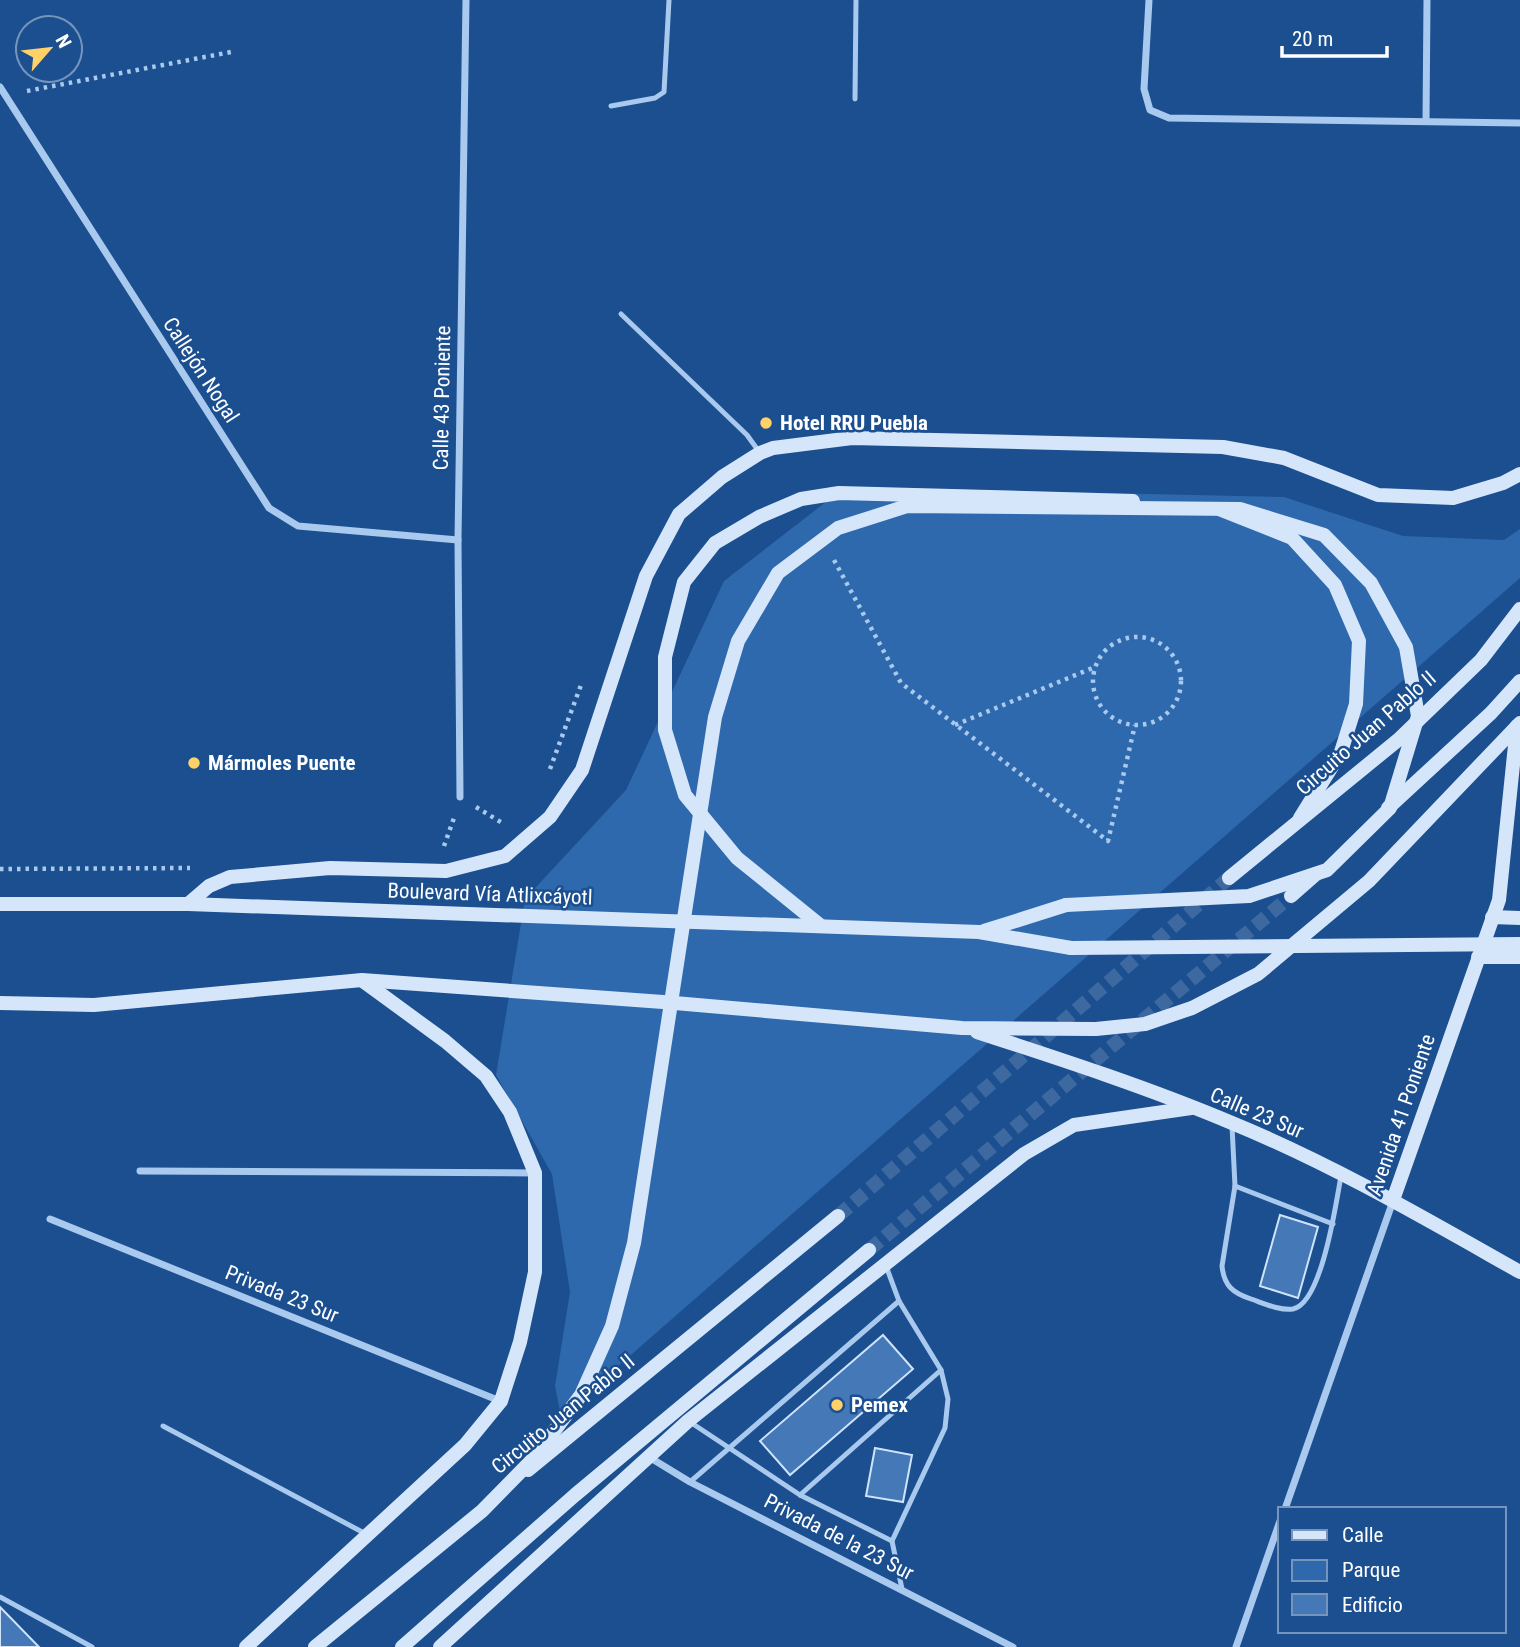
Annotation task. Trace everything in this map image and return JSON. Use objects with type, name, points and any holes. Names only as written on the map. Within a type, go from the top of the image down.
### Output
[{"type":"main road","points":[[188,904],[209,886],[230,877],[330,868],[446,870],[505,856],[550,817],[582,770],[646,576],[679,514],[722,477],[773,448],[852,439],[1223,447],[1284,458],[1378,495],[1452,498],[1503,483],[1520,474]]},
{"type":"main road","points":[[821,926],[737,858],[685,795],[664,730],[665,657],[684,582],[715,543],[759,517],[801,499],[839,493],[1204,503],[1292,538],[1335,585],[1359,641],[1356,704],[1341,752],[1300,818]]},
{"type":"main road","points":[[316,1647],[482,1511],[534,1458],[580,1395],[612,1326],[634,1243],[715,717],[738,641],[778,573],[838,528],[907,506],[1240,509],[1324,535],[1371,583],[1406,647],[1418,716],[1390,808],[1327,870],[1249,896],[1066,905],[979,932]]},
{"type":"main road","name":"Circuito Juan Pablo II","points":[[1229,878],[1398,740],[1481,660],[1520,609]]},
{"type":"main road","points":[[1292,896],[1491,713],[1520,681]]},
{"type":"main road","points":[[0,1003],[94,1005],[362,980],[677,1003],[962,1028],[1096,1029],[1145,1024],[1192,1008],[1258,974],[1369,881],[1519,725]]},
{"type":"main road","name":"Avenida 41 Poniente","points":[[1393,1200],[1499,900],[1519,725]]},
{"type":"main road","name":"Boulevard Vía Atlixcáyotl","points":[[0,904],[188,904],[979,932]]},
{"type":"main road","points":[[1492,917],[1520,918]]},
{"type":"main road","points":[[979,932],[1071,948],[1520,944]]},
{"type":"main road","points":[[1478,957],[1520,957]]},
{"type":"main road","points":[[246,1647],[465,1445],[501,1401],[520,1342],[535,1272],[535,1173],[510,1112],[485,1076],[445,1041],[362,980]]},
{"type":"main road","name":"Calle 23 Sur","points":[[962,1028],[1104,1073],[1232,1123],[1393,1200],[1520,1272]]},
{"type":"main road","points":[[440,1647],[688,1421],[1024,1154],[1074,1125],[1191,1108]]},
{"type":"main road","name":"Circuito Juan Pablo II","points":[[316,1647],[838,1216]]},
{"type":"main road","points":[[402,1647],[575,1495],[869,1250]]},
{"type":"street","name":"Calle 43 Poniente","points":[[460,797],[458,540],[466,0]]},
{"type":"street","points":[[1149,0],[1144,89],[1150,110],[1169,118],[1520,123]]},
{"type":"street","points":[[1426,121],[1427,0]]},
{"type":"street","name":"Callejón Nogal","points":[[0,87],[269,508],[298,526],[458,540]]},
{"type":"street","points":[[140,1171],[535,1173]]},
{"type":"street","name":"Avenida 41 Poniente","points":[[1286,1507],[1393,1200]]},
{"type":"street","name":"Privada 23 Sur","points":[[50,1219],[501,1401]]},
{"type":"street","name":"Privada de la 23 Sur","points":[[649,1457],[690,1482],[1013,1647]]},
{"type":"street","points":[[1236,1647],[1278,1527]]},
{"type":"lane","points":[[611,106],[656,98],[664,92],[669,0]]},
{"type":"lane","points":[[855,99],[856,0]]},
{"type":"lane","points":[[621,314],[747,435],[760,453]]},
{"type":"lane","points":[[1232,1123],[1235,1186],[1223,1279],[1230,1289],[1240,1295],[1280,1308],[1293,1309],[1305,1302],[1312,1291],[1333,1224],[1341,1174]]},
{"type":"lane","points":[[1235,1186],[1333,1224]]},
{"type":"lane","points":[[885,1264],[899,1301],[941,1370],[948,1399],[945,1429],[892,1541],[902,1589]]},
{"type":"lane","points":[[690,1482],[726,1447],[899,1301]]},
{"type":"lane","points":[[800,1495],[941,1370]]},
{"type":"lane","points":[[688,1421],[800,1495],[892,1541]]},
{"type":"lane","points":[[163,1426],[366,1534]]},
{"type":"lane","points":[[0,1597],[92,1647]]},
{"type":"path","points":[[5,95],[231,52]]},
{"type":"path","points":[[828,548],[901,683],[1108,841],[1135,725]]},
{"type":"path","points":[[1131,637],[1159,642],[1178,664],[1181,679],[1179,694],[1163,717],[1135,725],[1108,713],[1099,702],[1094,689],[1096,667],[1106,649],[1131,637]]},
{"type":"path","points":[[955,725],[1096,667]]},
{"type":"path","points":[[440,857],[460,797],[505,825]]},
{"type":"path","points":[[0,869],[94,870]]},
{"type":"green space","points":[[845,487],[1284,497],[1403,536],[1504,540],[1520,529],[1520,578],[561,1416],[555,1386],[570,1292],[552,1174],[496,1075],[525,899],[626,790],[724,581]]},
{"type":"building","points":[[1280,1215],[1318,1227],[1298,1298],[1260,1286]]},
{"type":"building","name":"Pemex","points":[[883,1335],[913,1369],[790,1475],[760,1441]]},
{"type":"building","name":"Pemex","points":[[875,1448],[912,1455],[903,1502],[866,1496]]},
{"type":"building","points":[[0,1607],[39,1647],[0,1647]]},
{"type":"tunnel","points":[[838,1216],[1229,878]]},
{"type":"tunnel","points":[[869,1250],[1291,896]]},
{"type":"place","name":"Hotel RRU Puebla","points":[[766,423]]},
{"type":"place","name":"Mármoles Puente","points":[[194,763]]},
{"type":"place","name":"Pemex","points":[[837,1405]]}]
